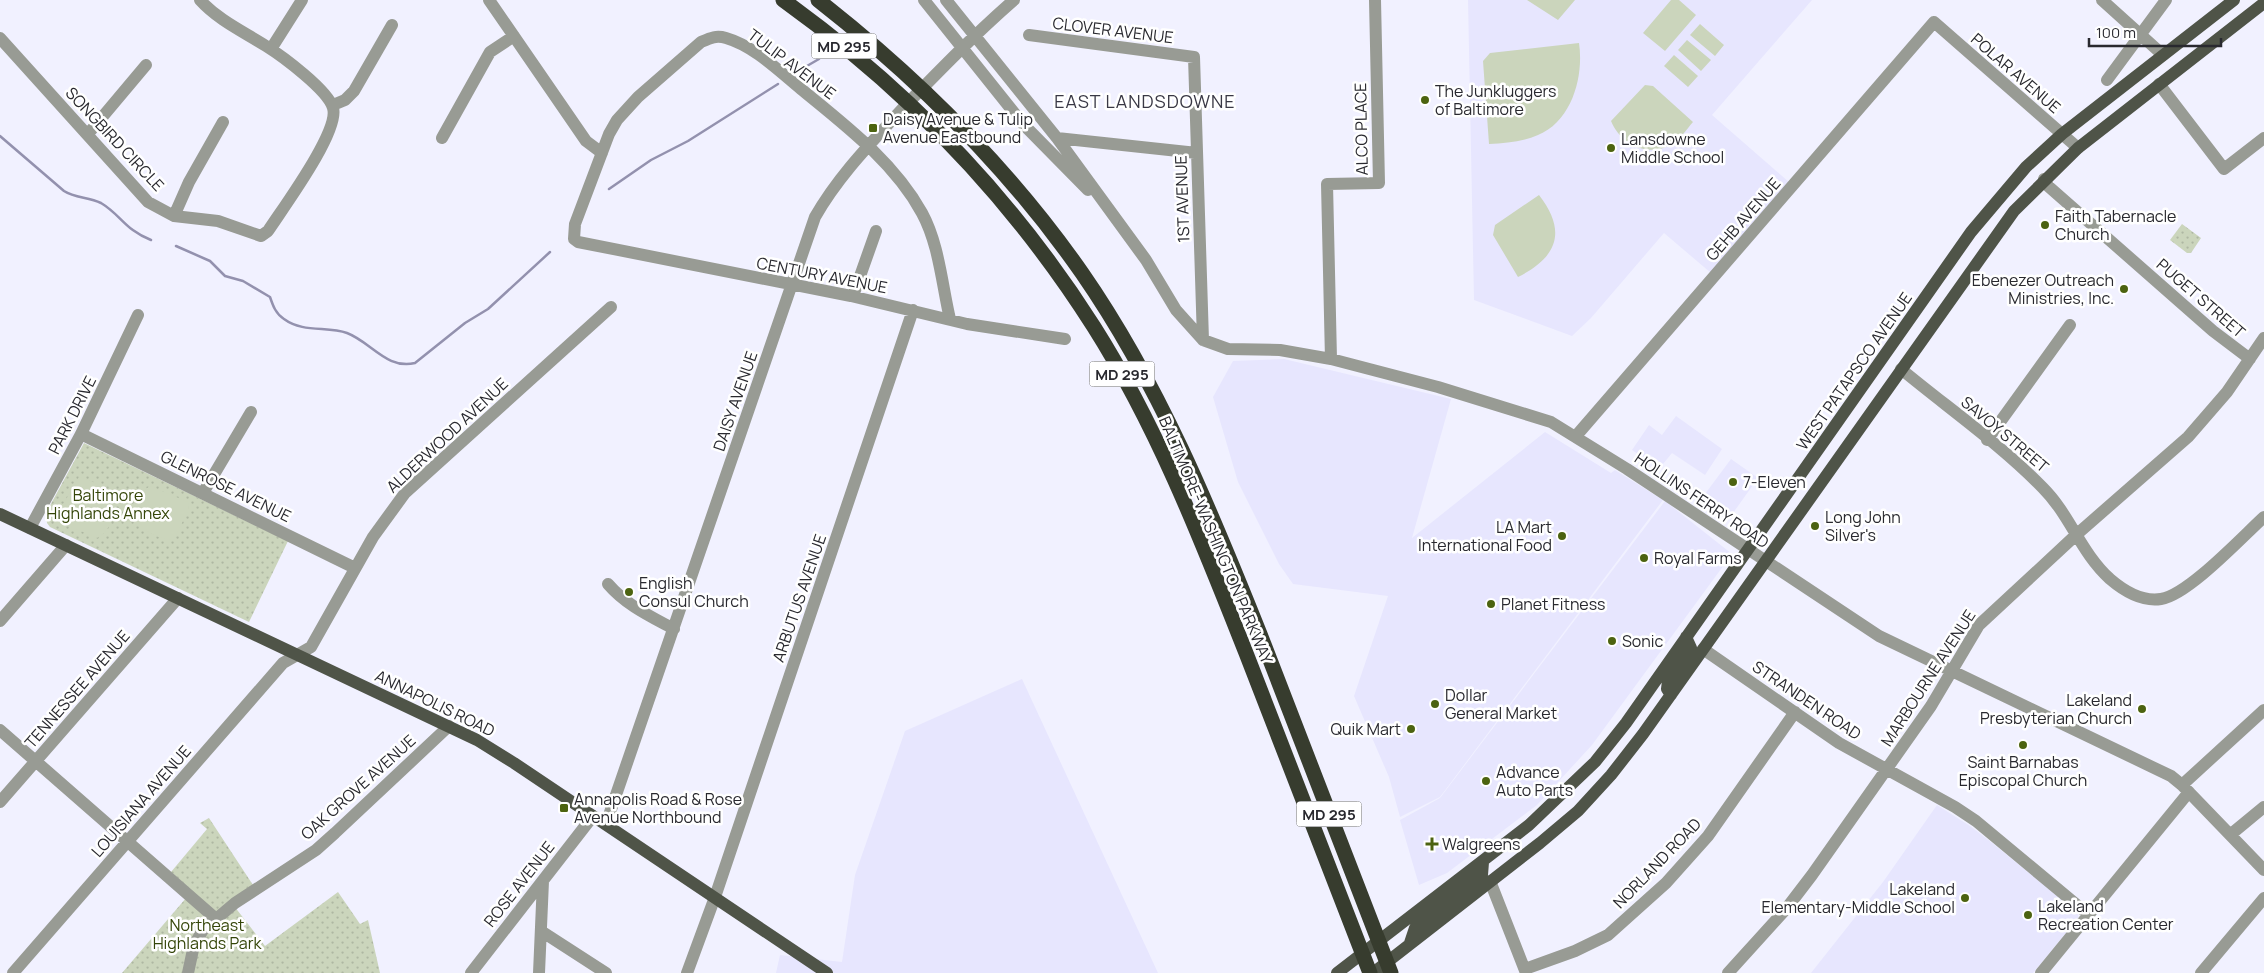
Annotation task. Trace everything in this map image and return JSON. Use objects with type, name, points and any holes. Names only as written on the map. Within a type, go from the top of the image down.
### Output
[{"type":"highway","name":"BALTIMORE-WASHINGTON PARKWAY","points":[[783,0],[838,41],[901,95],[983,178],[1042,252],[1094,327],[1143,413],[1208,557],[1371,973]]},
{"type":"highway","name":"BALTIMORE-WASHINGTON PARKWAY","points":[[818,0],[915,80],[998,165],[1058,239],[1110,316],[1162,407],[1203,495],[1246,599],[1391,973]]},
{"type":"main road","name":"WEST PATAPSCO AVENUE","points":[[1339,971],[1536,820],[1595,762],[1626,723],[1971,232],[2026,167],[2062,134],[2234,0]]},
{"type":"main road","points":[[1371,973],[1540,843],[1578,811],[1611,775],[1671,695],[1994,237],[2044,178],[2078,148],[2264,3]]},
{"type":"main road","name":"ANNAPOLIS ROAD","points":[[0,514],[449,726],[514,763],[715,896],[826,973]]},
{"type":"main road","points":[[1671,695],[1667,689],[1668,681],[1691,648],[1686,637]]},
{"type":"main road","points":[[1410,943],[1415,928],[1482,875],[1483,862]]},
{"type":"street","points":[[200,0],[214,13],[271,49],[322,91],[333,105],[345,100],[354,91],[392,25]]},
{"type":"street","points":[[271,49],[302,0]]},
{"type":"street","points":[[489,0],[586,142],[602,153]]},
{"type":"street","name":"HOLLINS FERRY ROAD","points":[[924,0],[1023,124],[1117,218]]},
{"type":"street","name":"HOLLINS FERRY ROAD","points":[[946,0],[1057,138],[1117,218],[1146,260],[1176,310],[1203,340],[1228,349],[1280,350],[1331,359],[1550,422],[1576,436],[1879,636],[2157,769],[2186,788],[2264,870]]},
{"type":"street","name":"DAISY AVENUE","points":[[606,824],[815,217],[839,179],[867,146],[974,35],[1014,0]]},
{"type":"street","name":"ALCO PLACE","points":[[1331,359],[1327,184],[1379,183],[1375,0]]},
{"type":"street","points":[[2102,0],[2163,55]]},
{"type":"street","points":[[2107,80],[2166,0]]},
{"type":"street","name":"POLAR AVENUE","points":[[1934,22],[2078,148]]},
{"type":"street","name":"GEHB AVENUE","points":[[1576,436],[1934,22]]},
{"type":"street","name":"CLOVER AVENUE","points":[[1029,35],[1194,56]]},
{"type":"street","points":[[442,138],[490,52],[514,36]]},
{"type":"street","name":"TULIP AVENUE","points":[[574,239],[575,224],[609,134],[627,108],[701,42],[711,37],[720,36],[744,46],[780,71],[867,146],[897,178],[923,215],[930,232],[950,319]]},
{"type":"street","name":"SONGBIRD CIRCLE","points":[[0,38],[148,202],[174,216],[218,221],[256,235],[265,234],[330,133],[335,113],[333,105]]},
{"type":"street","name":"1ST AVENUE","points":[[1194,56],[1203,340]]},
{"type":"street","points":[[88,134],[146,65]]},
{"type":"street","points":[[2159,84],[2224,169],[2264,138]]},
{"type":"street","points":[[174,216],[189,182],[224,122]]},
{"type":"street","points":[[1057,138],[1197,153]]},
{"type":"street","name":"PUGET STREET","points":[[2044,178],[2048,186],[2213,331],[2250,359]]},
{"type":"street","points":[[853,296],[876,231]]},
{"type":"street","name":"CENTURY AVENUE","points":[[574,239],[585,245],[853,296],[982,327],[1066,340]]},
{"type":"street","name":"ALDERWOOD AVENUE","points":[[298,654],[312,647],[355,568],[378,530],[405,493],[611,307]]},
{"type":"street","name":"ARBUTUS AVENUE","points":[[687,973],[715,896],[913,310]]},
{"type":"street","name":"PARK DRIVE","points":[[30,528],[82,434],[138,315]]},
{"type":"street","points":[[1988,440],[2070,326]]},
{"type":"street","name":"MARBOURNE AVENUE","points":[[1728,973],[1786,910],[1931,706],[1980,625],[2076,535],[2188,436],[2227,392],[2264,338]]},
{"type":"street","name":"SAVOY STREET","points":[[1901,369],[2042,487],[2062,511],[2098,567],[2111,579],[2136,595],[2159,599],[2182,591],[2264,517]]},
{"type":"street","points":[[203,493],[251,412]]},
{"type":"street","name":"GLENROSE AVENUE","points":[[82,434],[355,568]]},
{"type":"street","points":[[0,620],[66,545]]},
{"type":"street","points":[[608,584],[627,603],[674,629]]},
{"type":"street","name":"TENNESSEE AVENUE","points":[[0,802],[178,598]]},
{"type":"street","name":"STRANDEN ROAD","points":[[1703,649],[1840,743],[1947,802],[1976,821],[2089,915]]},
{"type":"street","name":"LOUISIANA AVENUE","points":[[13,973],[283,663],[298,654]]},
{"type":"street","points":[[2041,973],[2089,915],[2186,788],[2264,710]]},
{"type":"street","name":"NORLAND ROAD","points":[[1525,971],[1575,951],[1608,935],[1659,889],[1708,836],[1795,712]]},
{"type":"street","name":"OAK GROVE AVENUE","points":[[188,973],[194,945],[203,930],[216,918],[322,844],[449,726]]},
{"type":"street","points":[[0,730],[216,918]]},
{"type":"street","points":[[2230,835],[2264,808]]},
{"type":"street","name":"ROSE AVENUE","points":[[471,973],[593,816]]},
{"type":"street","points":[[539,973],[542,881]]},
{"type":"street","points":[[1490,881],[1525,971]]},
{"type":"street","points":[[2205,971],[2264,898]]},
{"type":"street","points":[[541,932],[606,973]]},
{"type":"shaded area","name":"Lansdowne Middle School","points":[[1468,0],[1812,0],[1712,115],[1789,182],[1711,273],[1664,233],[1591,318],[1572,336],[1474,300]]},
{"type":"shaded area","points":[[1284,359],[1451,399],[1412,538],[1545,432],[1611,473],[1615,470],[1663,500],[1440,797],[1400,817],[1389,777],[1354,696],[1388,596],[1293,584],[1279,564],[1238,482],[1213,397],[1233,361]]},
{"type":"shaded area","points":[[1676,416],[1722,449],[1705,475],[1672,453],[1663,464],[1649,454],[1645,459],[1632,450],[1649,425],[1662,435]]},
{"type":"shaded area","points":[[1731,459],[1758,478],[1733,513],[1705,494]]},
{"type":"shaded area","points":[[1665,501],[1732,554],[1592,745],[1537,805],[1447,873],[1419,885],[1400,820],[1440,798]]},
{"type":"shaded area","points":[[1022,679],[1158,973],[776,973],[780,955],[842,962],[855,875],[905,731]]},
{"type":"shaded area","name":"Lakeland Elementary-Middle School","points":[[1937,805],[1991,842],[2078,913],[2078,918],[2033,973],[1811,973],[1883,882]]},
{"type":"green space","points":[[1527,0],[1575,0],[1558,20]]},
{"type":"green space","points":[[1671,0],[1679,0],[1696,15],[1665,51],[1643,33]]},
{"type":"green space","points":[[1700,24],[1724,45],[1715,56],[1690,35]]},
{"type":"green space","points":[[1687,40],[1711,60],[1701,71],[1678,50]]},
{"type":"green space","points":[[1579,43],[1580,56],[1577,83],[1567,108],[1559,119],[1550,128],[1538,135],[1514,142],[1489,144],[1483,61],[1490,53]]},
{"type":"green space","points":[[1674,55],[1698,76],[1688,87],[1664,66]]},
{"type":"green space","points":[[1645,85],[1653,86],[1693,122],[1676,141],[1661,149],[1643,149],[1627,142],[1615,129],[1611,121]]},
{"type":"green space","points":[[1539,195],[1548,208],[1553,220],[1554,242],[1550,252],[1542,261],[1518,277],[1493,235],[1495,225]]},
{"type":"green space","points":[[2182,224],[2201,238],[2191,253],[2187,253],[2170,240]]},
{"type":"green space","name":"Baltimore Highlands Annex","points":[[84,443],[288,541],[249,622],[50,527],[47,523],[46,513]]},
{"type":"green space","points":[[79,477],[104,488],[112,500],[113,514],[111,522],[103,534],[97,538],[60,522],[58,513]]},
{"type":"green space","points":[[150,486],[188,502],[189,508],[174,540],[152,534],[138,520],[135,512],[136,503],[141,494]]},
{"type":"green space","name":"Northeast Highlands Park","points":[[209,818],[253,885],[231,902],[265,946],[338,892],[360,924],[368,920],[380,973],[122,973],[192,891],[171,872],[207,829],[200,823]]},
{"type":"waterway","points":[[800,70],[819,59]]},
{"type":"waterway","points":[[609,189],[651,160],[688,141],[778,84]]},
{"type":"waterway","points":[[0,136],[64,191],[101,203],[114,212],[135,232],[151,240]]},
{"type":"waterway","points":[[176,246],[210,261],[225,276],[243,281],[270,297],[279,315],[291,323],[307,328],[347,333],[388,359],[396,363],[405,364],[415,363],[465,323],[488,309],[550,252]]},
{"type":"place","name":"The Junkluggers of Baltimore","points":[[1425,100]]},
{"type":"place","name":"Daisy Avenue & Tulip Avenue Eastbound","points":[[873,128]]},
{"type":"place","name":"Lansdowne Middle School","points":[[1611,148]]},
{"type":"place","name":"Faith Tabernacle Church","points":[[2045,225]]},
{"type":"place","name":"Ebenezer Outreach Ministries, Inc.","points":[[2124,289]]},
{"type":"place","name":"7-Eleven","points":[[1733,482]]},
{"type":"place","name":"Long John Silver's","points":[[1815,526]]},
{"type":"place","name":"LA Mart International Food","points":[[1562,536]]},
{"type":"place","name":"Royal Farms","points":[[1644,558]]},
{"type":"place","name":"English Consul Church","points":[[629,592]]},
{"type":"place","name":"Planet Fitness","points":[[1491,604]]},
{"type":"place","name":"Sonic","points":[[1612,641]]},
{"type":"place","name":"Dollar General Market","points":[[1435,704]]},
{"type":"place","name":"Lakeland Presbyterian Church","points":[[2142,709]]},
{"type":"place","name":"Quik Mart","points":[[1411,729]]},
{"type":"place","name":"Saint Barnabas Episcopal Church","points":[[2023,745]]},
{"type":"place","name":"Advance Auto Parts","points":[[1486,781]]},
{"type":"place","name":"Annapolis Road & Rose Avenue Northbound","points":[[564,808]]},
{"type":"place","name":"Walgreens","points":[[1432,844]]},
{"type":"place","name":"Lakeland Elementary-Middle School","points":[[1965,898]]},
{"type":"place","name":"Lakeland Recreation Center","points":[[2028,915]]},
{"type":"district","name":"EAST LANDSDOWNE","points":[[1145,101]]}]
